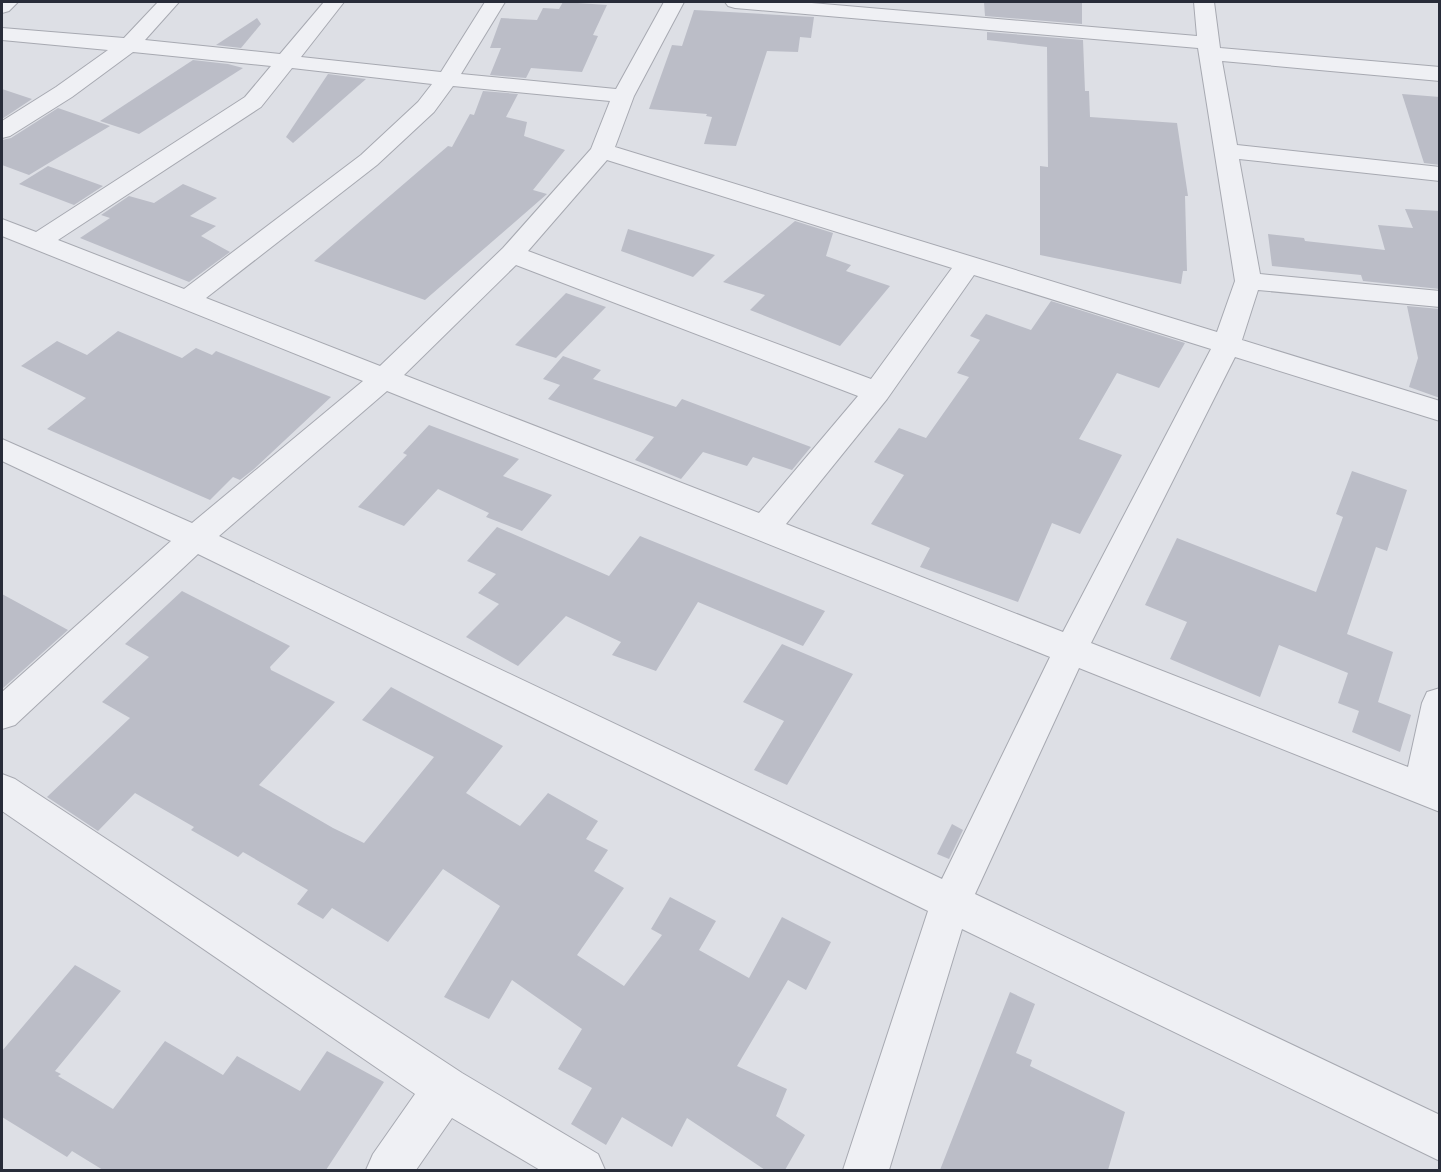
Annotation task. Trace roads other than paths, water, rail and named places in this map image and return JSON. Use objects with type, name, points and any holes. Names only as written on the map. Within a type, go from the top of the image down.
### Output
[{"type":"street","points":[[2,7],[8,2]]},
{"type":"street","points":[[2,131],[64,92],[130,44],[169,2]]},
{"type":"street","points":[[39,242],[253,102],[334,2]]},
{"type":"street","points":[[188,299],[369,160],[426,107],[446,81],[495,2]]},
{"type":"street","points":[[2,714],[195,538],[384,378],[512,254],[602,151],[623,96],[674,2]]},
{"type":"street","points":[[735,2],[1210,48],[1440,74]]},
{"type":"street","points":[[866,1170],[950,904],[1071,649],[1227,345],[1248,281],[1204,2]]},
{"type":"street","points":[[2,34],[130,44],[446,81],[623,96]]},
{"type":"street","points":[[602,151],[1440,411]]},
{"type":"street","points":[[1228,151],[1440,174]]},
{"type":"street","points":[[2,227],[1431,793],[1440,703]]},
{"type":"street","points":[[512,254],[877,392]]},
{"type":"street","points":[[765,528],[877,392],[967,266]]},
{"type":"street","points":[[1248,281],[1440,299]]},
{"type":"street","points":[[2,449],[195,538],[1440,1139]]},
{"type":"street","points":[[2,791],[446,1089],[582,1170]]},
{"type":"street","points":[[389,1170],[446,1089]]}]
